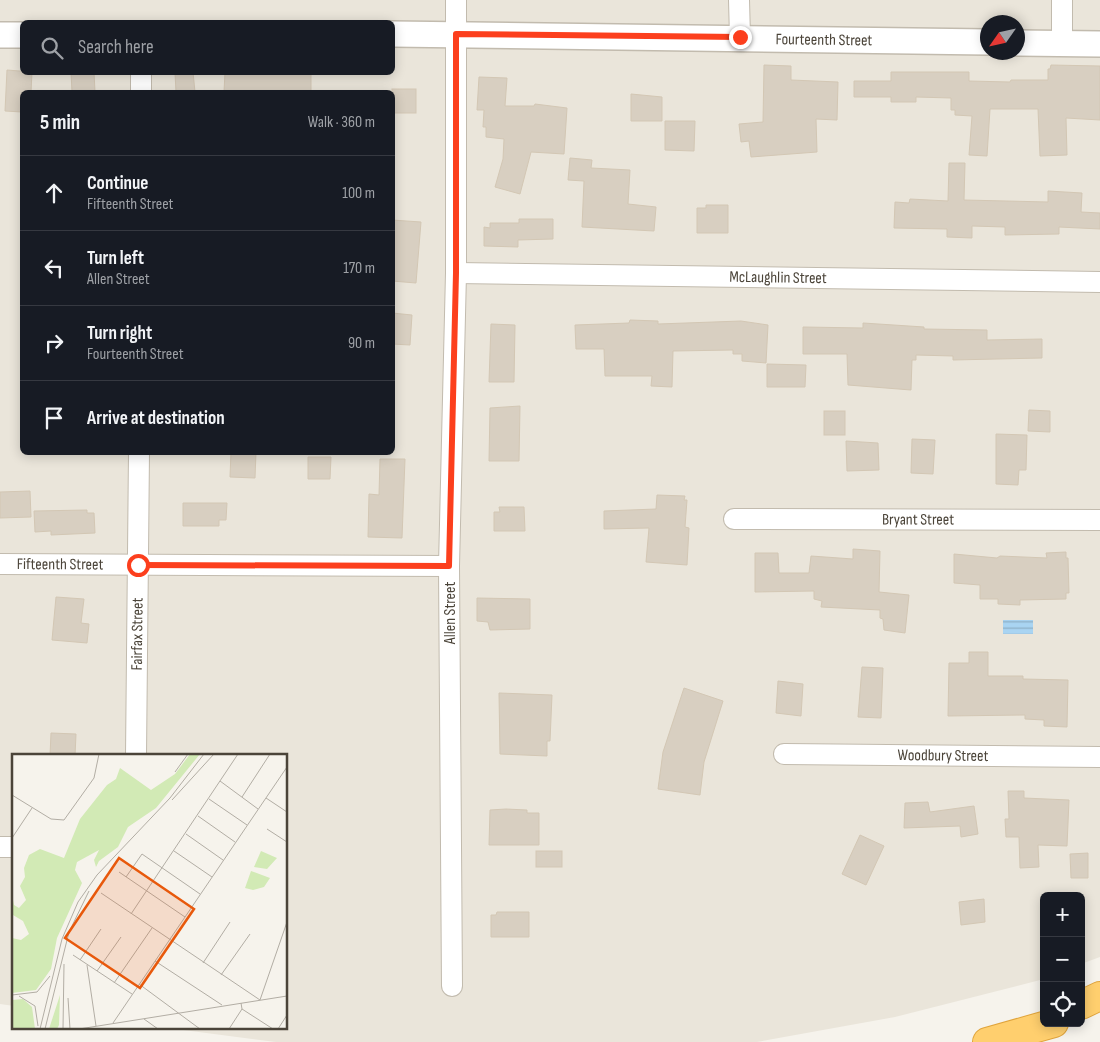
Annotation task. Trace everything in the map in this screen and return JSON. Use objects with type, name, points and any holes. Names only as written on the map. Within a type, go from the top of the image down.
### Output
[{"type":"highway","points":[[1085,1003],[1100,996]]},
{"type":"highway","points":[[1085,1014],[1100,1009]]},
{"type":"highway","points":[[987,1042],[1032,1028]]},
{"type":"street","name":"Allen Street","points":[[452,986],[449,566],[456,273],[456,0]]},
{"type":"street","points":[[739,0],[740,37]]},
{"type":"street","points":[[1062,0],[1062,44]]},
{"type":"street","name":"Fourteenth Street","points":[[395,34],[740,37],[980,42]]},
{"type":"street","points":[[0,35],[20,35]]},
{"type":"street","points":[[1025,43],[1100,44]]},
{"type":"street","points":[[141,75],[141,90]]},
{"type":"street","name":"McLaughlin Street","points":[[456,273],[1100,282]]},
{"type":"street","name":"Fairfax Street","points":[[136,754],[139,455]]},
{"type":"street","name":"Bryant Street","points":[[734,519],[1100,520]]},
{"type":"street","name":"Fifteenth Street","points":[[0,564],[449,566]]},
{"type":"street","name":"Woodbury Street","points":[[784,754],[1100,757]]},
{"type":"shaded area","points":[[0,0],[1100,0],[1100,957],[1085,963],[1085,892],[1040,892],[1040,980],[895,1017],[757,1042],[276,1042],[183,1030],[288,1030],[288,754],[12,754],[12,1006],[0,1004]]},
{"type":"water","points":[[1003,620],[1033,620],[1033,634],[1003,634]]},
{"type":"building","points":[[764,65],[791,66],[791,80],[838,82],[837,120],[816,119],[817,152],[751,157],[749,141],[741,142],[739,124],[763,122]]},
{"type":"building","points":[[1051,65],[1100,66],[1100,120],[1066,118],[1067,155],[1040,156],[1038,109],[990,109],[987,156],[969,155],[972,116],[955,115],[955,110],[951,110],[951,98],[916,97],[916,102],[891,102],[891,97],[854,97],[854,81],[891,81],[891,72],[969,72],[969,81],[1010,82],[1011,80],[1048,80],[1048,69],[1050,69]]},
{"type":"building","points":[[7,70],[20,71],[20,75],[32,75],[31,90],[20,90],[20,112],[5,111]]},
{"type":"building","points":[[71,75],[94,75],[95,90],[72,90]]},
{"type":"building","points":[[175,75],[193,75],[195,90],[176,90]]},
{"type":"building","points":[[225,75],[311,75],[311,90],[224,90]]},
{"type":"building","points":[[479,77],[507,78],[505,106],[534,106],[535,104],[567,108],[564,154],[531,152],[520,194],[495,187],[503,159],[504,139],[486,137],[486,127],[483,127],[484,110],[477,110]]},
{"type":"building","points":[[416,89],[416,113],[395,113],[395,90],[392,90]]},
{"type":"building","points":[[631,94],[662,97],[662,121],[631,121]]},
{"type":"building","points":[[665,121],[695,121],[694,151],[665,150]]},
{"type":"building","points":[[570,158],[592,160],[591,168],[630,170],[628,204],[656,207],[654,231],[582,227],[584,181],[568,180]]},
{"type":"building","points":[[949,163],[965,163],[964,200],[1048,202],[1048,191],[1082,193],[1081,212],[1100,213],[1100,229],[1059,227],[1059,234],[1005,235],[1005,227],[972,226],[972,238],[947,237],[947,229],[894,228],[895,202],[909,203],[910,199],[948,201]]},
{"type":"building","points":[[706,205],[728,205],[728,233],[697,233],[697,208],[706,208]]},
{"type":"building","points":[[519,219],[553,219],[553,239],[518,240],[518,247],[484,246],[484,227],[490,228],[490,223],[519,223]]},
{"type":"building","points":[[395,220],[421,222],[416,283],[395,281]]},
{"type":"building","points":[[395,313],[412,315],[410,345],[395,344]]},
{"type":"building","points":[[630,320],[658,321],[658,324],[741,321],[768,325],[766,363],[742,361],[742,354],[733,354],[733,350],[673,351],[672,387],[651,386],[652,376],[605,376],[604,349],[576,349],[575,325],[629,323]]},
{"type":"building","points":[[863,323],[924,327],[924,329],[987,330],[987,340],[1042,339],[1042,358],[953,360],[953,356],[916,355],[916,360],[912,360],[911,390],[848,385],[847,354],[803,354],[803,327],[863,328]]},
{"type":"building","points":[[491,324],[515,325],[514,382],[489,382]]},
{"type":"building","points":[[767,364],[806,365],[805,387],[767,387]]},
{"type":"building","points":[[520,406],[519,461],[489,461],[490,408]]},
{"type":"building","points":[[1029,410],[1050,411],[1050,432],[1028,431]]},
{"type":"building","points":[[824,411],[845,411],[845,435],[824,435]]},
{"type":"building","points":[[996,434],[1027,435],[1026,470],[1019,470],[1018,485],[996,484]]},
{"type":"building","points":[[912,439],[935,440],[933,474],[911,473]]},
{"type":"building","points":[[846,441],[878,443],[879,470],[847,471]]},
{"type":"building","points":[[231,455],[256,455],[255,478],[230,477]]},
{"type":"building","points":[[308,457],[331,457],[330,479],[308,479]]},
{"type":"building","points":[[380,459],[405,459],[402,538],[368,537],[369,494],[379,495]]},
{"type":"building","points":[[30,491],[31,517],[0,518],[0,492]]},
{"type":"building","points":[[657,495],[685,496],[684,500],[687,500],[685,527],[689,528],[687,565],[646,562],[649,528],[604,529],[604,511],[656,509]]},
{"type":"building","points":[[183,503],[227,503],[226,520],[219,520],[219,526],[183,526]]},
{"type":"building","points":[[499,507],[524,507],[525,531],[494,531],[494,512],[500,512]]},
{"type":"building","points":[[87,510],[87,513],[94,513],[95,533],[51,535],[51,531],[35,532],[34,511]]},
{"type":"building","points":[[853,549],[880,551],[879,592],[909,595],[905,633],[884,630],[883,619],[880,618],[880,610],[821,607],[822,601],[814,599],[814,591],[755,592],[755,553],[778,553],[779,573],[809,573],[811,556],[853,559]]},
{"type":"building","points":[[1066,552],[1066,558],[1068,558],[1069,593],[1066,593],[1066,599],[1020,600],[1020,605],[998,604],[998,599],[980,599],[980,585],[954,583],[954,554],[997,558],[1000,556],[1047,558],[1046,553]]},
{"type":"building","points":[[56,597],[84,599],[81,623],[89,624],[87,643],[52,640]]},
{"type":"building","points":[[477,598],[530,599],[530,629],[490,630],[488,622],[477,621]]},
{"type":"building","points":[[969,652],[988,652],[988,676],[1023,676],[1023,679],[1068,680],[1067,727],[1044,726],[1044,720],[1025,719],[1025,715],[948,716],[949,663],[969,663]]},
{"type":"building","points":[[862,667],[883,668],[881,718],[858,717]]},
{"type":"building","points":[[778,681],[803,684],[801,716],[776,713]]},
{"type":"building","points":[[684,688],[723,701],[704,762],[700,795],[658,789],[663,752]]},
{"type":"building","points":[[499,693],[552,695],[550,741],[547,741],[547,756],[500,754]]},
{"type":"building","points":[[51,733],[76,734],[75,754],[50,754]]},
{"type":"building","points":[[1008,791],[1024,791],[1024,798],[1069,800],[1067,846],[1038,845],[1039,867],[1020,868],[1019,837],[1006,837],[1005,819],[1009,819]]},
{"type":"building","points":[[928,802],[930,812],[974,806],[978,834],[961,837],[960,826],[904,828],[905,803]]},
{"type":"building","points":[[490,810],[527,810],[527,813],[539,813],[539,845],[489,845]]},
{"type":"building","points":[[860,835],[884,846],[866,885],[842,874]]},
{"type":"building","points":[[536,851],[562,851],[562,867],[536,867]]},
{"type":"building","points":[[1088,853],[1088,878],[1071,878],[1070,854]]},
{"type":"building","points":[[984,899],[985,922],[961,925],[959,902]]},
{"type":"building","points":[[497,912],[529,912],[529,937],[491,937],[491,915],[496,915]]},
{"type":"route","points":[[138,565],[449,566],[456,273],[456,34],[740,37]]}]
